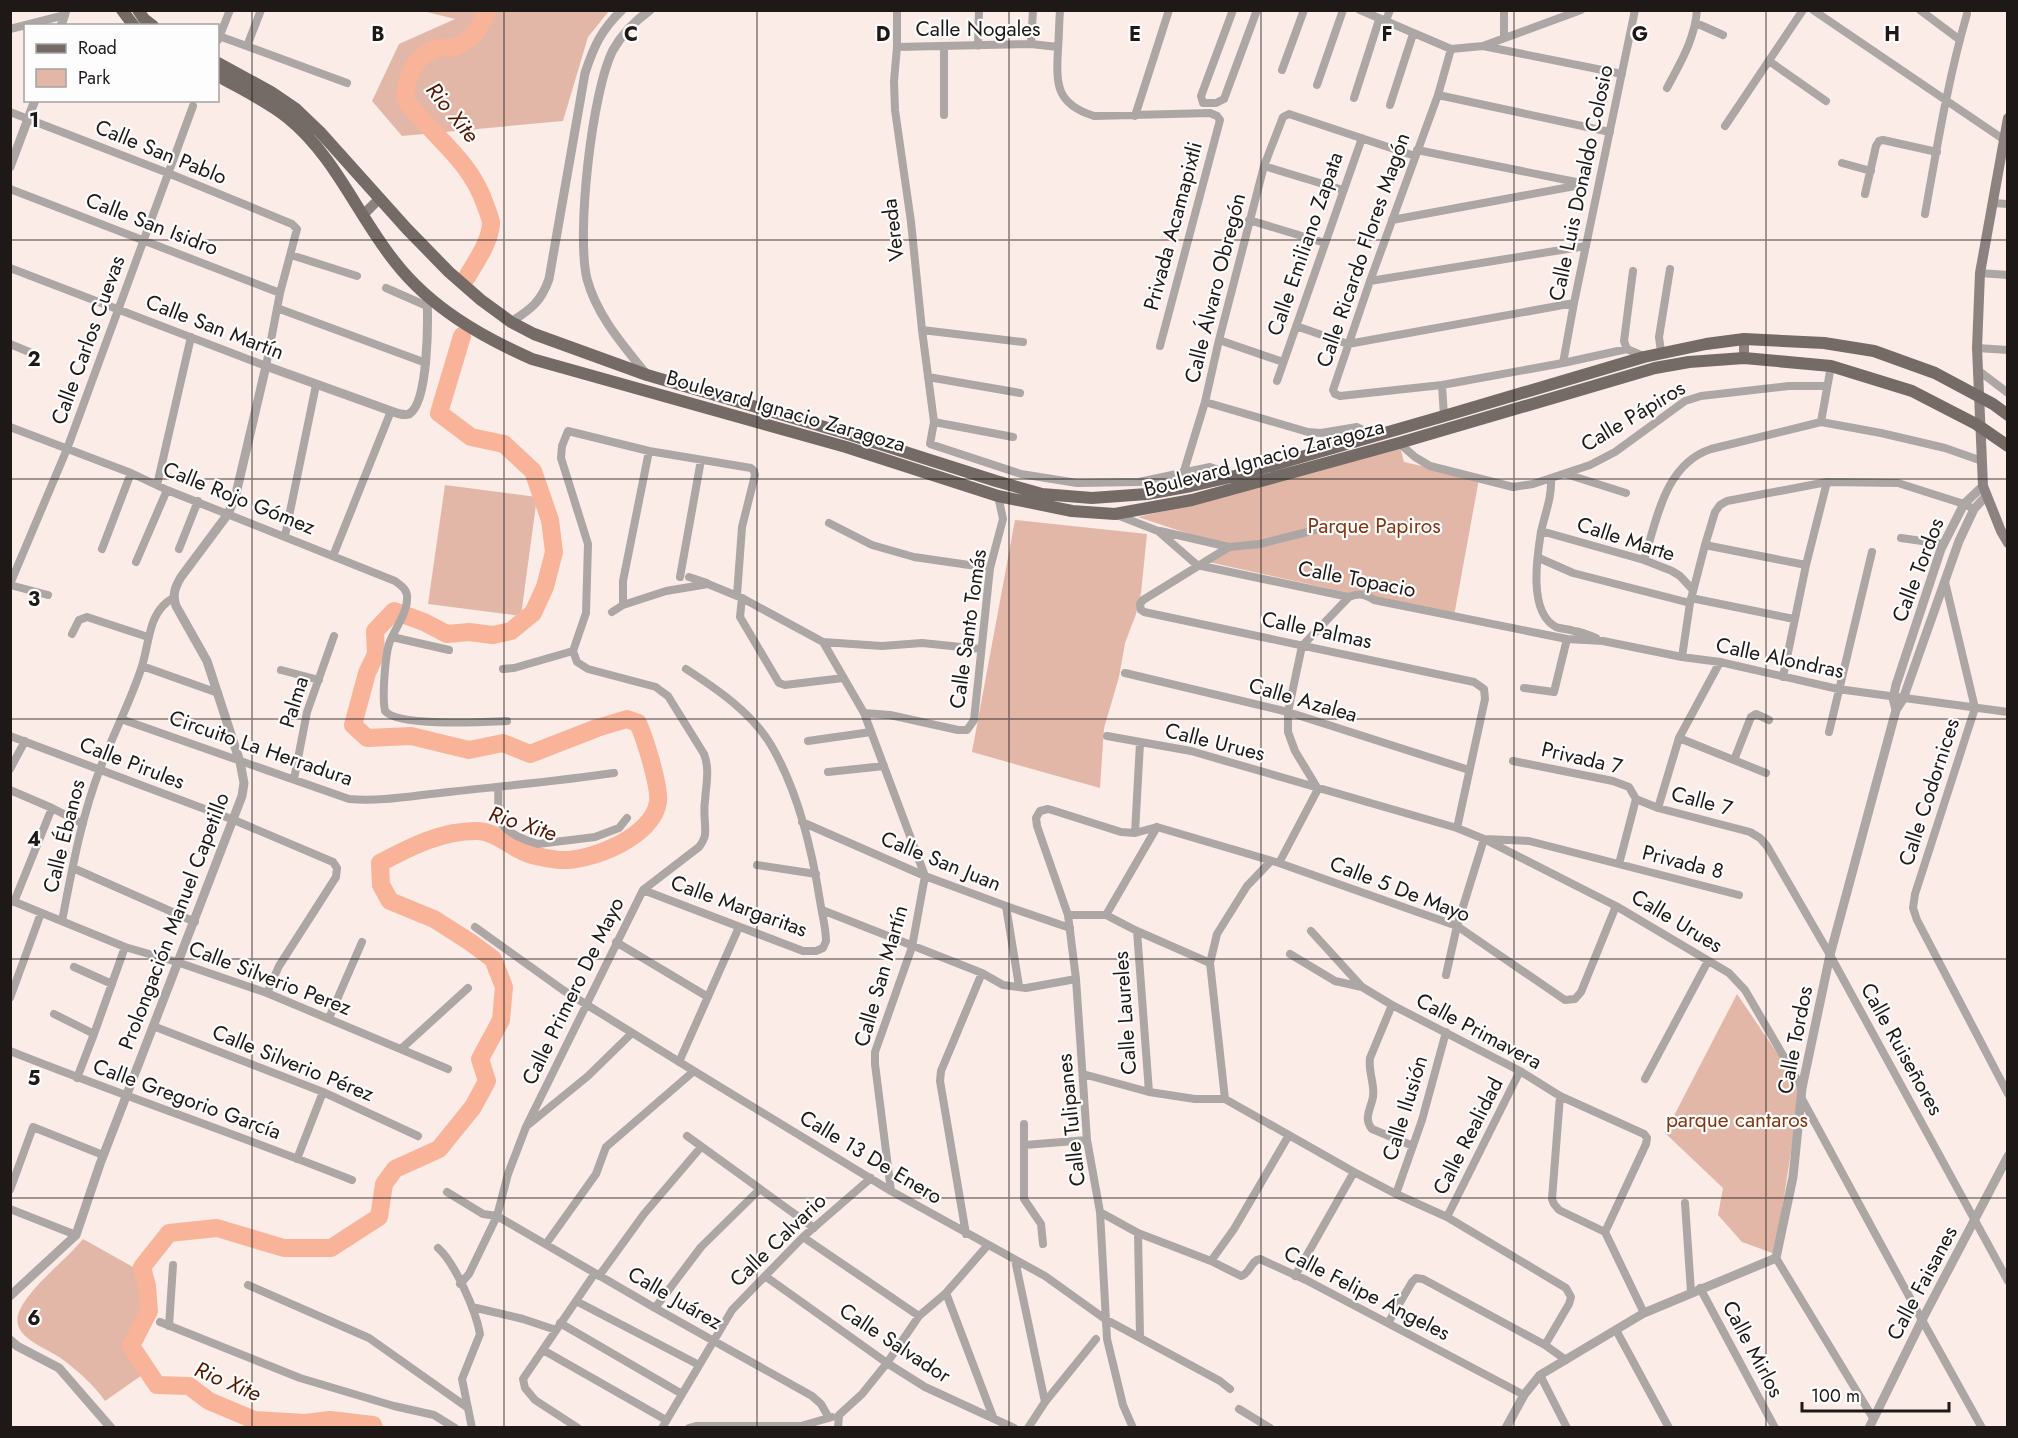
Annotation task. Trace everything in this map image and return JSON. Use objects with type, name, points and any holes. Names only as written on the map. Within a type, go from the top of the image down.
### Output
[{"type":"main road","points":[[122,10],[132,24]]},
{"type":"main road","points":[[138,10],[150,24]]},
{"type":"main road","name":"Boulevard Ignacio Zaragoza","points":[[219,64],[271,92],[296,109],[449,272],[511,322],[554,343],[646,375],[1042,494],[1092,498],[1147,494],[1235,476],[1661,352],[1744,339],[1824,344],[1874,351],[1935,373],[1993,404],[2007,415]]},
{"type":"main road","name":"Boulevard Ignacio Zaragoza","points":[[219,77],[268,104],[289,119],[327,162],[393,261],[427,301],[480,334],[532,359],[846,447],[998,496],[1072,511],[1116,514],[1192,500],[1399,443],[1655,368],[1689,362],[1744,358],[1831,366],[1912,392],[1976,424],[2007,446]]},
{"type":"main road","points":[[2007,118],[1980,273],[1977,348],[1985,490],[2007,540]]},
{"type":"main road","points":[[363,215],[380,198]]},
{"type":"main road","points":[[1744,339],[1744,358]]},
{"type":"street","points":[[219,36],[230,10]]},
{"type":"street","points":[[247,46],[261,10]]},
{"type":"street","points":[[511,322],[536,303],[544,293],[549,279],[585,73],[595,44],[607,24],[622,10]]},
{"type":"street","points":[[646,375],[614,333],[598,307],[587,278],[584,224],[589,156],[604,76],[613,50],[625,32],[650,10]]},
{"type":"street","name":"Vereda","points":[[897,10],[895,110],[911,222],[934,422],[930,444],[1021,474],[1077,483],[1139,482],[1184,471]]},
{"type":"street","points":[[978,45],[979,10]]},
{"type":"street","points":[[1031,45],[1033,10]]},
{"type":"street","name":"Calle Nogales","points":[[1060,10],[1056,75],[1059,89],[1067,102],[1078,111],[1094,116],[1135,116]]},
{"type":"street","points":[[1135,116],[1168,10]]},
{"type":"street","points":[[1233,10],[1201,100],[1203,103],[1221,102],[1224,99],[1257,10]]},
{"type":"street","points":[[1282,70],[1304,10]]},
{"type":"street","points":[[1317,85],[1343,10]]},
{"type":"street","points":[[1360,10],[1451,49],[1483,46],[1581,10]]},
{"type":"street","points":[[1354,98],[1382,21],[1390,10]]},
{"type":"street","points":[[1504,10],[1504,38]]},
{"type":"street","name":"Calle Luis Donaldo Colosio","points":[[1563,363],[1635,10]]},
{"type":"street","points":[[1667,88],[1691,41],[1697,10]]},
{"type":"street","points":[[1725,126],[1803,10]]},
{"type":"street","points":[[1813,10],[2004,139]]},
{"type":"street","points":[[1920,10],[1960,40]]},
{"type":"street","points":[[28,24],[66,13]]},
{"type":"street","points":[[1925,214],[1936,152],[1967,14]]},
{"type":"street","points":[[1696,23],[1723,35]]},
{"type":"street","points":[[1390,105],[1413,34]]},
{"type":"street","points":[[219,38],[247,46],[346,83]]},
{"type":"street","name":"Calle Nogales","points":[[897,47],[978,45],[1058,47]]},
{"type":"street","points":[[944,46],[944,115]]},
{"type":"street","points":[[1483,46],[1622,74]]},
{"type":"street","name":"Calle Ricardo Flores Magón","points":[[1451,49],[1438,95],[1348,344],[1333,390],[1335,394],[1340,396],[1442,385],[1627,349]]},
{"type":"street","points":[[1769,61],[1826,101]]},
{"type":"street","points":[[1438,95],[1610,132]]},
{"type":"street","points":[[10,167],[34,102]]},
{"type":"street","name":"Calle Carlos Cuevas","points":[[10,584],[67,449],[193,106]]},
{"type":"street","name":"Calle San Pablo","points":[[10,112],[292,224],[297,229],[291,255]]},
{"type":"street","name":"Privada Acamapixtli","points":[[1135,116],[1210,113],[1220,120],[1160,346]]},
{"type":"street","name":"Calle Álvaro Obregón","points":[[1184,471],[1205,402],[1264,166],[1285,114],[1362,138]]},
{"type":"street","points":[[1362,138],[1416,153],[1598,186]]},
{"type":"street","name":"Calle Emiliano Zapata","points":[[1277,381],[1362,138]]},
{"type":"street","points":[[1865,194],[1879,141],[1936,152]]},
{"type":"street","points":[[1842,163],[1871,171]]},
{"type":"street","points":[[1264,166],[1344,190]]},
{"type":"street","points":[[1392,220],[1586,184]]},
{"type":"street","name":"Calle San Isidro","points":[[10,189],[280,293]]},
{"type":"street","points":[[1992,203],[2007,204]]},
{"type":"street","points":[[1249,220],[1325,243]]},
{"type":"street","points":[[1370,280],[1586,246]]},
{"type":"street","points":[[173,598],[181,576],[228,514],[235,498],[266,366],[280,293],[291,255],[357,276]]},
{"type":"street","name":"Calle San Martín","points":[[10,268],[316,385],[402,414],[408,414],[413,409],[421,394],[426,363]]},
{"type":"street","points":[[1661,352],[1659,337],[1670,269]]},
{"type":"street","points":[[1634,271],[1624,341],[1627,349],[1644,357]]},
{"type":"street","points":[[1980,273],[2007,275]]},
{"type":"street","points":[[277,308],[426,363],[427,301],[387,288]]},
{"type":"street","points":[[1296,326],[1348,344],[1574,303]]},
{"type":"street","points":[[922,330],[1023,342]]},
{"type":"street","points":[[157,485],[191,337]]},
{"type":"street","points":[[1219,339],[1283,362]]},
{"type":"street","points":[[10,344],[34,354]]},
{"type":"street","points":[[1977,348],[2007,350]]},
{"type":"street","points":[[1821,422],[1831,366]]},
{"type":"street","points":[[928,377],[1020,393]]},
{"type":"street","points":[[1979,377],[2007,393]]},
{"type":"street","points":[[285,536],[316,385]]},
{"type":"street","points":[[1442,385],[1444,416]]},
{"type":"street","name":"Calle Pápiros","points":[[1399,443],[1430,466],[1513,487],[1533,484],[1566,474],[1615,452],[1685,401],[1701,396],[1789,386],[1827,386]]},
{"type":"street","points":[[1205,402],[1308,432],[1357,427],[1373,435]]},
{"type":"street","points":[[333,556],[390,411]]},
{"type":"street","points":[[934,422],[1013,437]]},
{"type":"street","points":[[1644,560],[1670,485],[1682,467],[1692,458],[1711,449],[1821,422],[1945,448],[1982,461]]},
{"type":"street","name":"Calle Rojo Gómez","points":[[10,427],[131,473],[167,490],[395,581],[403,586],[407,593],[406,604],[387,654],[384,706],[388,715],[434,723],[507,721]]},
{"type":"street","points":[[503,669],[573,651],[586,614],[588,544],[561,458],[562,446],[568,431],[649,451],[751,468],[755,475],[742,527],[740,617],[779,683],[785,685],[843,678]]},
{"type":"street","points":[[623,604],[623,581],[649,451]]},
{"type":"street","points":[[680,577],[701,460]]},
{"type":"street","points":[[1184,471],[1210,467],[1235,476]]},
{"type":"street","points":[[102,549],[131,473]]},
{"type":"street","points":[[1566,474],[1626,493]]},
{"type":"street","points":[[1551,478],[1551,499],[1541,531],[1536,573],[1537,591],[1544,614],[1557,627],[1577,631],[1603,641]]},
{"type":"street","points":[[1783,677],[1806,565],[1827,482]]},
{"type":"street","points":[[1682,657],[1691,597],[1705,545],[1715,512],[1727,501],[1827,482],[1898,483],[1974,509]]},
{"type":"street","points":[[135,562],[167,490]]},
{"type":"street","name":"Calle Tordos","points":[[1776,1258],[1793,1177],[1802,1088],[1830,955],[1898,698],[1943,544],[1964,504],[1985,490]]},
{"type":"street","name":"Calle Tordos","points":[[1898,698],[1959,541],[1985,490]]},
{"type":"street","name":"Calle Santo Tomás","points":[[864,713],[958,730],[967,730],[974,720],[990,568],[1003,519],[998,496]]},
{"type":"street","points":[[179,549],[198,501]]},
{"type":"street","points":[[1116,514],[1158,531],[1229,547],[1260,543],[1323,528]]},
{"type":"street","points":[[829,523],[872,545],[914,557],[990,568]]},
{"type":"street","points":[[1158,531],[1197,565],[1229,547]]},
{"type":"street","name":"Calle Marte","points":[[1541,531],[1644,560],[1672,571],[1680,576],[1691,597]]},
{"type":"street","points":[[1901,538],[1943,544]]},
{"type":"street","points":[[1705,545],[1806,565]]},
{"type":"street","points":[[1829,732],[1872,552]]},
{"type":"street","points":[[1539,558],[1573,573],[1794,619]]},
{"type":"street","name":"Calle Topacio","points":[[1197,565],[1349,597],[1366,594],[1374,600],[1547,635]]},
{"type":"street","name":"Calle Palmas","points":[[1197,565],[1143,600],[1140,604],[1141,610],[1474,682],[1484,688],[1485,699],[1469,770]]},
{"type":"street","points":[[689,577],[740,597],[823,642],[882,646],[922,643],[981,649]]},
{"type":"street","name":"Calle Codornices","points":[[1945,582],[1975,708],[1913,908],[1917,920],[2007,1094]]},
{"type":"street","points":[[10,584],[48,595]]},
{"type":"street","points":[[612,612],[623,604],[666,591],[708,584]]},
{"type":"street","points":[[1279,863],[1318,789],[1295,751],[1288,732],[1288,712],[1302,646],[1349,597]]},
{"type":"street","name":"Calle Ébanos","points":[[62,921],[83,824],[99,769],[142,666],[157,610],[173,598]]},
{"type":"street","name":"Prolongación Manuel Capetillo","points":[[10,1296],[76,1235],[103,1155],[242,796],[244,783],[240,762],[207,661],[173,598]]},
{"type":"street","points":[[72,634],[79,620],[87,617],[148,637]]},
{"type":"street","name":"Calle Alondras","points":[[1547,635],[1567,639],[1603,641],[1720,662],[1838,689],[2007,712]]},
{"type":"street","name":"Palma","points":[[294,780],[307,712],[334,636]]},
{"type":"street","points":[[392,636],[449,650]]},
{"type":"street","points":[[1524,688],[1554,692],[1567,639]]},
{"type":"street","points":[[823,642],[864,713],[925,876]]},
{"type":"street","name":"Calle Primero De Mayo","points":[[460,1284],[469,1274],[497,1216],[508,1174],[526,1127],[643,890],[703,843],[707,762],[705,754],[668,696],[656,687],[588,669],[577,662],[573,651]]},
{"type":"street","points":[[1658,808],[1679,738],[1720,662]]},
{"type":"street","points":[[142,666],[218,693]]},
{"type":"street","points":[[686,669],[724,694],[749,717],[770,743],[788,781],[802,822],[816,874],[822,910],[982,974],[1003,985],[1026,988],[1076,979]]},
{"type":"street","points":[[281,670],[319,680]]},
{"type":"street","name":"Calle Azalea","points":[[1125,673],[1288,712],[1469,770]]},
{"type":"street","points":[[1734,760],[1751,717],[1756,714],[1768,720]]},
{"type":"street","name":"Circuito La Herradura","points":[[121,719],[338,797],[360,800],[562,781],[614,773]]},
{"type":"street","points":[[808,741],[871,732]]},
{"type":"street","name":"Calle Pirules","points":[[10,736],[234,820],[333,862],[337,868],[336,877],[279,966],[267,993]]},
{"type":"street","name":"Calle Urues","points":[[1107,736],[1191,752],[1457,828],[1484,839],[1616,906],[1729,973],[1745,990],[1802,1088]]},
{"type":"street","points":[[1679,738],[1766,773]]},
{"type":"street","points":[[10,769],[25,741]]},
{"type":"street","points":[[1140,742],[1135,832],[1157,827]]},
{"type":"street","name":"Privada 7","points":[[1513,761],[1613,782],[1629,787],[1636,799]]},
{"type":"street","points":[[828,772],[884,766]]},
{"type":"street","points":[[1457,828],[1469,770]]},
{"type":"street","points":[[498,787],[500,821],[506,828],[538,844],[595,837],[619,828],[627,818]]},
{"type":"street","points":[[10,790],[83,824]]},
{"type":"street","points":[[1619,864],[1636,799]]},
{"type":"street","name":"Calle 7","points":[[1636,799],[1658,808],[1750,832],[1760,838]]},
{"type":"street","points":[[12,901],[52,808]]},
{"type":"street","name":"Calle Tulipanes","points":[[1132,1428],[1123,1405],[1107,1339],[1100,1212],[1087,1140],[1076,979],[1068,915],[1036,818],[1040,811],[1048,809],[1121,832],[1135,832]]},
{"type":"street","name":"Calle San Juan","points":[[802,822],[925,876],[1070,928]]},
{"type":"street","points":[[1106,915],[1157,827]]},
{"type":"street","name":"Calle 5 De Mayo","points":[[1157,827],[1279,863],[1457,926],[1565,1000],[1575,999],[1581,992],[1616,906]]},
{"type":"street","name":"Calle Ruiseñores","points":[[1760,838],[1767,846],[1830,955],[1976,1219],[2007,1281]]},
{"type":"street","points":[[1446,975],[1457,926],[1484,839]]},
{"type":"street","name":"Calle Urues","points":[[1484,839],[1529,841],[1619,864]]},
{"type":"street","points":[[1225,1099],[1210,963],[1217,934],[1247,885],[1270,862]]},
{"type":"street","name":"Privada 8","points":[[1619,864],[1739,894]]},
{"type":"street","points":[[757,865],[816,874]]},
{"type":"street","points":[[73,868],[195,922]]},
{"type":"street","name":"Calle San Martín","points":[[891,1191],[875,1052],[912,947],[925,876]]},
{"type":"street","name":"Calle Margaritas","points":[[643,890],[803,951],[816,951],[823,948],[826,941],[822,910]]},
{"type":"street","name":"Calle Silverio Perez","points":[[12,901],[125,947],[267,993],[448,1069]]},
{"type":"street","points":[[1005,906],[1019,986]]},
{"type":"street","name":"Calle Ébanos","points":[[10,998],[14,978],[41,913]]},
{"type":"street","points":[[1068,915],[1106,915],[1210,963]]},
{"type":"street","name":"Calle 13 De Enero","points":[[476,927],[563,990],[679,1062],[891,1191],[1044,1276],[1105,1319],[1140,1336],[1220,1381],[1230,1389]]},
{"type":"street","points":[[679,1062],[739,927]]},
{"type":"street","name":"Calle Laureles","points":[[1137,931],[1149,1092]]},
{"type":"street","name":"Calle Primavera","points":[[1311,931],[1362,987],[1392,1005],[1520,1071],[1560,1096],[1644,1134],[1647,1138],[1646,1144],[1605,1232]]},
{"type":"street","points":[[329,1018],[362,942]]},
{"type":"street","points":[[616,942],[708,997]]},
{"type":"street","points":[[76,1078],[125,947]]},
{"type":"street","points":[[1290,954],[1335,981],[1362,987]]},
{"type":"street","points":[[1645,1078],[1708,961]]},
{"type":"street","points":[[74,967],[112,984]]},
{"type":"street","points":[[966,1234],[940,1071],[982,974]]},
{"type":"street","points":[[401,1049],[468,988]]},
{"type":"street","points":[[1392,1005],[1370,1059],[1369,1067],[1374,1095],[1367,1120],[1372,1129],[1413,1146]]},
{"type":"street","points":[[54,1014],[94,1034]]},
{"type":"street","name":"Calle Silverio Pérez","points":[[153,1026],[322,1092],[418,1136]]},
{"type":"street","name":"Calle Ilusión","points":[[1396,1194],[1422,1120],[1446,1032]]},
{"type":"street","points":[[526,1127],[588,1076],[632,1033]]},
{"type":"street","name":"Calle Gregorio García","points":[[10,1051],[76,1078],[352,1180]]},
{"type":"street","points":[[546,1244],[596,1174],[606,1147],[694,1071]]},
{"type":"street","name":"Calle Realidad","points":[[1447,1217],[1520,1071]]},
{"type":"street","points":[[1083,1074],[1149,1092],[1195,1099],[1225,1099],[1354,1172],[1447,1217],[1566,1288],[1570,1297],[1569,1304],[1545,1345]]},
{"type":"street","points":[[297,1159],[322,1092]]},
{"type":"street","points":[[1560,1096],[1552,1199],[1559,1210],[1605,1232],[1644,1313]]},
{"type":"street","points":[[1802,1099],[1983,1428]]},
{"type":"street","points":[[1024,1124],[1023,1199],[1041,1224],[1043,1244]]},
{"type":"street","points":[[10,1190],[33,1127],[103,1155]]},
{"type":"street","points":[[1210,1261],[1234,1229],[1289,1136]]},
{"type":"street","points":[[687,1137],[814,1228]]},
{"type":"street","points":[[1025,1145],[1087,1140]]},
{"type":"street","points":[[578,1428],[535,1401],[525,1388],[523,1379],[576,1301],[644,1214],[701,1147]]},
{"type":"street","name":"Calle Faisanes","points":[[1869,1428],[2007,1156]]},
{"type":"street","points":[[1295,1276],[1354,1172]]},
{"type":"street","name":"Calle Calvario","points":[[664,1424],[732,1310],[803,1237],[871,1178]]},
{"type":"street","points":[[654,1308],[701,1247],[760,1189]]},
{"type":"street","name":"Calle Juárez","points":[[447,1192],[483,1214],[497,1216],[654,1308],[812,1396],[821,1404],[829,1418]]},
{"type":"street","points":[[1685,1203],[1696,1290]]},
{"type":"street","points":[[10,1209],[76,1235]]},
{"type":"street","name":"Calle Felipe Ángeles","points":[[1100,1212],[1138,1233],[1210,1261],[1241,1276],[1255,1260],[1260,1259],[1524,1395]]},
{"type":"street","points":[[1138,1233],[1140,1336]]},
{"type":"street","points":[[803,1237],[920,1316]]},
{"type":"street","points":[[689,1428],[696,1426],[801,1426],[839,1415],[862,1394],[920,1316],[946,1293],[987,1246]]},
{"type":"street","points":[[438,1248],[452,1263],[472,1307],[480,1334],[462,1379],[472,1428]]},
{"type":"street","points":[[1506,1428],[1524,1395],[1540,1375],[1644,1313],[1776,1258],[1873,1418]]},
{"type":"street","points":[[1015,1260],[1045,1402]]},
{"type":"street","points":[[169,1326],[173,1265]]},
{"type":"street","name":"Calle Salvador","points":[[765,1276],[887,1363],[933,1391],[1014,1428]]},
{"type":"street","points":[[1388,1323],[1412,1282],[1416,1278],[1423,1279],[1545,1345],[1566,1360]]},
{"type":"street","points":[[248,1285],[369,1338],[468,1408]]},
{"type":"street","name":"Calle Mirlos","points":[[1696,1290],[1775,1428]]},
{"type":"street","points":[[946,1293],[993,1417]]},
{"type":"street","points":[[576,1301],[699,1365]]},
{"type":"street","points":[[472,1307],[558,1327],[682,1394]]},
{"type":"street","points":[[160,1322],[300,1378],[434,1415],[455,1428]]},
{"type":"street","points":[[1616,1330],[1669,1428]]},
{"type":"street","points":[[1028,1428],[1045,1402],[1096,1339]]},
{"type":"street","points":[[10,1340],[59,1368],[111,1428]]},
{"type":"street","points":[[543,1350],[664,1424]]},
{"type":"street","points":[[1540,1375],[1567,1428]]},
{"type":"street","points":[[1239,1409],[1270,1428]]},
{"type":"street","points":[[838,1428],[839,1415]]},
{"type":"green space","points":[[609,10],[588,37],[563,121],[402,136],[372,101],[399,44],[455,19],[423,11]]},
{"type":"green space","name":"Parque Papiros","points":[[1399,443],[1404,462],[1479,479],[1454,616],[1204,561],[1228,547],[1138,517],[1212,500]]},
{"type":"green space","points":[[445,485],[537,497],[521,616],[428,604]]},
{"type":"green space","points":[[1015,520],[1147,534],[1141,593],[1125,643],[1119,677],[1104,728],[1100,788],[972,752]]},
{"type":"green space","name":"parque cantaros","points":[[1737,994],[1801,1088],[1775,1254],[1742,1242],[1718,1215],[1723,1188],[1665,1133]]},
{"type":"green space","points":[[83,1239],[142,1272],[147,1311],[129,1346],[145,1373],[105,1401],[96,1389],[62,1359],[28,1339],[18,1324],[18,1315],[29,1295]]},
{"type":"waterway","name":"Rio Xite","points":[[467,277],[489,236],[491,222],[489,216],[470,173],[405,99],[412,69],[421,57],[435,49],[455,47],[464,43],[476,31],[487,10]]},
{"type":"waterway","name":"Rio Xite","points":[[374,1428],[373,1425],[330,1420],[305,1423],[254,1420],[209,1401],[189,1386],[157,1385],[131,1346],[149,1311],[147,1286],[142,1267],[169,1233],[217,1228],[284,1248],[331,1248],[379,1217],[384,1184],[395,1169],[439,1149],[473,1107],[487,1081],[480,1059],[501,1020],[504,987],[493,959],[434,919],[390,901],[381,885],[380,863],[440,836],[465,831],[492,834],[525,853],[535,856],[572,860],[603,852],[618,845],[633,836],[654,815],[658,795],[648,751],[638,723],[627,719],[530,754],[503,743],[469,750],[411,736],[367,738],[353,725],[367,673],[376,654],[375,631],[394,611],[424,622],[447,634],[469,632],[493,635],[511,631],[533,613],[545,587],[554,552],[550,520],[533,471],[504,444],[471,437],[439,413],[462,336]]}]
